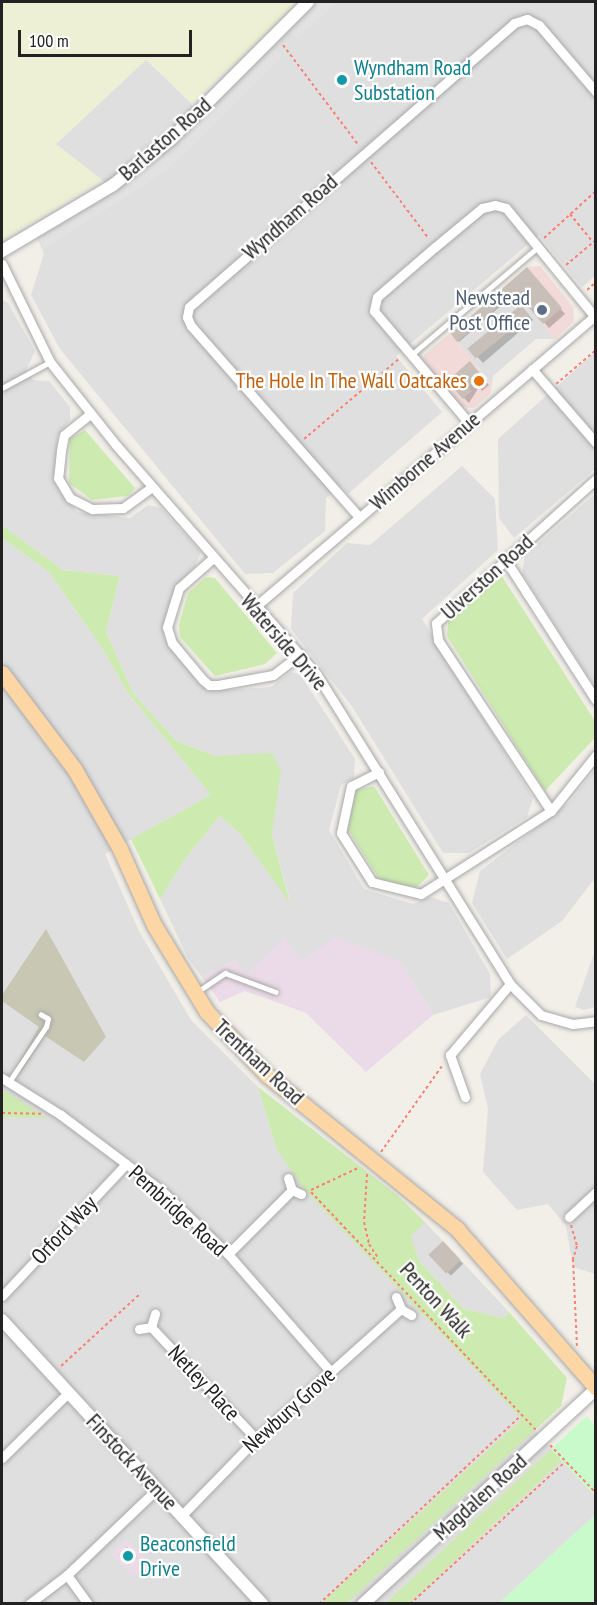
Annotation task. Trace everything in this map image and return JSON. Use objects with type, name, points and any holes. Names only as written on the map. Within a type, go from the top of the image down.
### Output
[{"type":"main road","name":"Trentham Road","points":[[2,673],[75,770],[120,849],[154,925],[195,993],[231,1039],[267,1075],[372,1165],[457,1229],[596,1388]]},
{"type":"street","name":"Barlaston Road","points":[[2,251],[113,185],[170,140],[308,2]]},
{"type":"street","name":"Wyndham Road","points":[[359,518],[191,326],[187,317],[189,307],[520,20],[539,25],[596,92]]},
{"type":"street","points":[[468,423],[377,318],[375,303],[435,247],[482,208],[495,205],[507,208],[557,272],[595,315]]},
{"type":"street","name":"Waterside Drive","points":[[2,264],[50,362],[90,414],[255,607],[301,654],[379,772],[510,984],[541,1015],[573,1024],[596,1021]]},
{"type":"street","name":"Wimborne Avenue","points":[[255,607],[595,315]]},
{"type":"street","points":[[532,369],[596,443]]},
{"type":"street","points":[[90,414],[64,435],[60,451],[58,478],[70,498],[92,509],[123,508],[152,487]]},
{"type":"street","name":"Ulverston Road","points":[[551,811],[445,650],[436,631],[442,616],[596,479]]},
{"type":"street","points":[[213,558],[179,588],[167,627],[172,643],[203,680],[209,686],[273,675],[301,654]]},
{"type":"street","points":[[505,559],[596,700]]},
{"type":"street","points":[[379,772],[351,786],[341,833],[372,882],[421,894],[551,811],[596,755]]},
{"type":"street","points":[[465,1097],[450,1055],[510,984]]},
{"type":"street","name":"Pembridge Road","points":[[5,1080],[61,1115],[161,1190],[228,1254],[331,1372]]},
{"type":"street","name":"Orford Way","points":[[2,1296],[126,1164]]},
{"type":"street","points":[[228,1254],[301,1192],[288,1178]]},
{"type":"street","points":[[569,1216],[596,1192]]},
{"type":"street","points":[[396,1297],[401,1309],[411,1315]]},
{"type":"street","name":"Newbury Grove","points":[[182,1515],[256,1438],[401,1309]]},
{"type":"street","name":"Netley Place","points":[[151,1327],[155,1314]]},
{"type":"street","name":"Finstock Avenue","points":[[2,1320],[262,1604]]},
{"type":"street","name":"Netley Place","points":[[139,1329],[151,1327]]},
{"type":"street","name":"Netley Place","points":[[151,1327],[256,1438]]},
{"type":"street","name":"Magdalen Road","points":[[363,1604],[596,1388]]},
{"type":"street","points":[[2,1458],[68,1393]]},
{"type":"street","points":[[29,1604],[68,1575],[157,1489]]},
{"type":"street","points":[[68,1575],[88,1604]]},
{"type":"lane","points":[[407,353],[536,246]]},
{"type":"lane","points":[[2,388],[50,362]]},
{"type":"lane","points":[[195,993],[225,973],[276,992]]},
{"type":"lane","points":[[5,1080],[46,1027],[48,1019],[41,1015]]},
{"type":"path","points":[[276,36],[435,247]]},
{"type":"path","points":[[536,246],[596,191]]},
{"type":"path","points":[[557,272],[594,241],[570,214]]},
{"type":"path","points":[[549,390],[596,350]]},
{"type":"path","points":[[297,445],[407,353]]},
{"type":"path","points":[[383,1265],[369,1244],[364,1222],[372,1165],[450,1055]]},
{"type":"path","points":[[2,1113],[61,1115]]},
{"type":"path","points":[[301,1192],[359,1167],[372,1165]]},
{"type":"path","name":"Penton Walk","points":[[301,1192],[383,1265],[596,1493]]},
{"type":"path","points":[[568,1355],[579,1344],[573,1259],[577,1246],[569,1216]]},
{"type":"path","points":[[53,1374],[141,1293]]},
{"type":"path","points":[[319,1604],[522,1415]]},
{"type":"path","points":[[410,1604],[566,1461]]},
{"type":"shaded area","points":[[2,2],[299,2],[192,103],[146,60],[56,144],[102,180],[2,241]]},
{"type":"shaded area","points":[[318,2],[595,2],[595,276],[582,287],[539,235],[396,356],[442,412],[348,494],[341,485],[326,498],[325,531],[273,573],[245,574],[60,349],[31,295],[44,254],[37,237],[116,191],[56,144],[146,59],[204,116]]},
{"type":"shaded area","points":[[318,2],[337,2],[296,39],[288,31]]},
{"type":"shaded area","points":[[273,47],[282,56],[167,170],[44,249],[37,237],[117,191],[157,161]]},
{"type":"shaded area","points":[[540,266],[573,307],[574,321],[555,339],[508,283],[527,267]]},
{"type":"shaded area","points":[[508,283],[555,339],[536,339],[493,376],[492,384],[450,333]]},
{"type":"shaded area","points":[[2,300],[8,303],[35,351],[26,370],[33,380],[49,381],[70,407],[70,420],[57,437],[56,483],[77,512],[130,518],[148,505],[161,508],[201,552],[195,566],[174,590],[165,639],[213,691],[271,687],[291,672],[300,674],[355,759],[354,778],[341,785],[329,830],[364,889],[413,904],[430,897],[449,903],[490,974],[491,997],[433,1015],[401,962],[302,961],[246,976],[235,960],[202,977],[188,958],[160,899],[186,858],[220,816],[240,834],[290,901],[272,835],[273,819],[241,757],[216,756],[176,741],[133,693],[106,632],[120,576],[63,570],[2,525]]},
{"type":"shaded area","points":[[450,333],[492,384],[491,393],[474,408],[460,407],[422,364],[424,355]]},
{"type":"shaded area","points":[[595,352],[595,469],[514,538],[499,518],[498,439]]},
{"type":"shaded area","points":[[462,466],[495,499],[498,550],[422,619],[533,798],[527,817],[469,853],[443,853],[351,705],[291,629],[293,593],[347,543],[370,545]]},
{"type":"shaded area","points":[[595,494],[595,687],[522,573],[525,555]]},
{"type":"shaded area","points":[[2,538],[49,572],[102,648],[128,693],[211,795],[105,854],[139,931],[191,1020],[258,1087],[276,1148],[595,1496],[595,1515],[499,1603],[2,1603]]},
{"type":"shaded area","points":[[595,769],[595,878],[562,921],[507,959],[472,903],[480,871],[570,802]]},
{"type":"shaded area","points":[[46,929],[106,1037],[84,1062],[45,1036],[20,1074],[14,1071],[39,1027],[2,1001],[2,995]]},
{"type":"shaded area","points":[[336,937],[401,962],[433,1015],[366,1072],[306,1013],[245,991],[220,1002],[202,977],[235,960],[246,975],[284,938],[302,961]]},
{"type":"shaded area","points":[[595,951],[595,1007],[584,1010],[575,1007]]},
{"type":"shaded area","points":[[526,1015],[595,1084],[595,1274],[573,1267],[566,1226],[548,1204],[517,1210],[483,1172],[488,1109],[480,1074],[498,1040]]},
{"type":"shaded area","points":[[425,1222],[509,1312],[503,1318],[464,1309],[419,1261],[410,1235]]},
{"type":"shaded area","points":[[127,1539],[149,1562],[133,1577],[111,1554]]},
{"type":"green space","points":[[85,430],[135,488],[128,496],[92,500],[69,483],[70,439]]},
{"type":"green space","points":[[2,525],[63,570],[120,576],[106,632],[133,693],[176,741],[216,756],[272,753],[281,771],[272,835],[290,903],[240,834],[220,816],[186,858],[160,899],[131,839],[211,795],[128,693],[102,648],[49,572],[2,538]]},
{"type":"green space","points":[[501,575],[595,721],[594,739],[545,791],[447,636],[448,620]]},
{"type":"green space","points":[[206,577],[215,578],[277,653],[265,664],[215,676],[180,637],[179,625],[188,593]]},
{"type":"green space","points":[[374,786],[429,875],[417,887],[388,884],[378,877],[347,828],[353,791]]},
{"type":"green space","points":[[258,1087],[397,1195],[425,1222],[411,1236],[419,1261],[464,1309],[503,1318],[509,1312],[567,1378],[561,1406],[347,1603],[322,1603],[522,1419],[303,1188],[276,1148]]},
{"type":"green space","points":[[2,1089],[47,1118],[2,1117]]},
{"type":"green space","points":[[587,1416],[595,1426],[595,1496],[551,1449]]},
{"type":"green space","points":[[551,1449],[562,1461],[408,1604],[385,1604]]},
{"type":"green space","points":[[595,1515],[595,1603],[499,1603]]},
{"type":"building","points":[[527,267],[562,308],[543,324],[515,292],[457,342],[451,334]]},
{"type":"building","points":[[521,305],[529,315],[476,359],[467,348]]},
{"type":"building","points":[[470,361],[485,380],[476,387],[473,383],[468,387],[472,391],[463,399],[447,381]]},
{"type":"building","points":[[443,1241],[461,1260],[446,1274],[428,1255]]},
{"type":"building","name":"Beaconsfield Drive","points":[[127,1547],[137,1557],[129,1565],[119,1555]]},
{"type":"place","name":"Wyndham Road Substation","points":[[342,80]]},
{"type":"place","name":"Newstead Post Office","points":[[542,310]]},
{"type":"place","name":"The Hole In The Wall Oatcakes","points":[[479,381]]},
{"type":"place","name":"Beaconsfield Drive","points":[[128,1556]]}]
